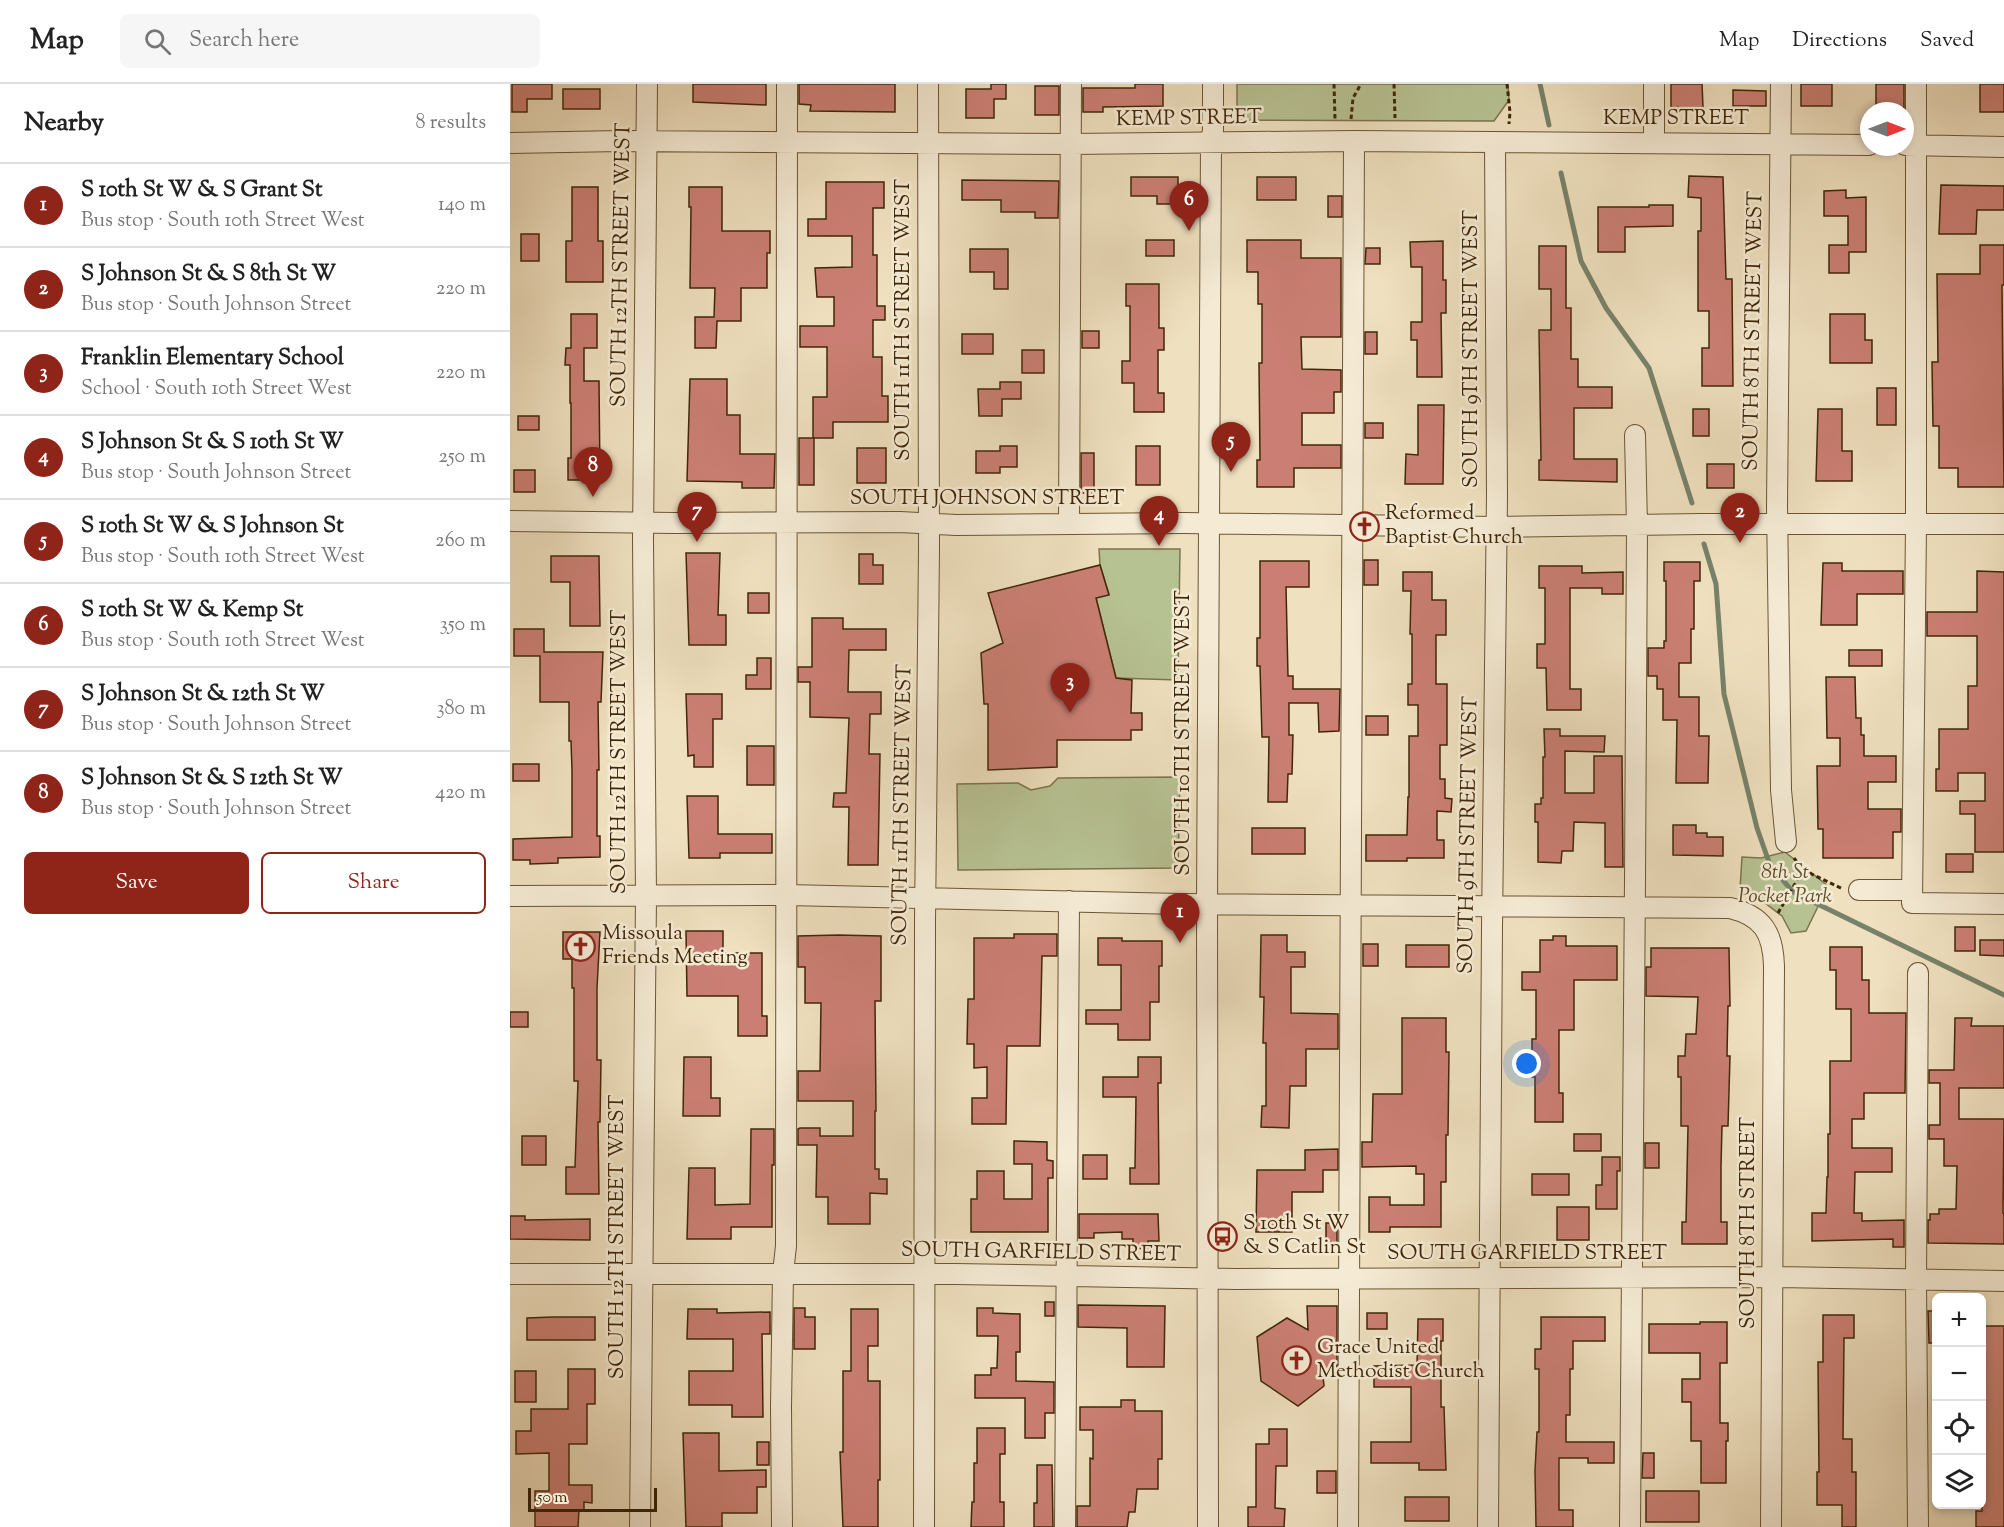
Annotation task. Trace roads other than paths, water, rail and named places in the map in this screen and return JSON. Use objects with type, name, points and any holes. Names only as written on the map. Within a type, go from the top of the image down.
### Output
[{"type":"street","name":"SOUTH 12TH STREET WEST","points":[[640,1527],[646,896],[644,523],[647,84]]},
{"type":"street","points":[[782,1527],[781,1407],[783,1273],[786,1246],[787,84]]},
{"type":"street","name":"SOUTH 11TH STREET WEST","points":[[924,1527],[929,524],[928,84]]},
{"type":"street","points":[[1069,524],[1071,84]]},
{"type":"street","name":"SOUTH 10TH STREET WEST","points":[[1208,1527],[1208,523],[1213,84]]},
{"type":"street","points":[[1653,143],[1654,84]]},
{"type":"street","name":"SOUTH 8TH STREET WEST","points":[[1780,84],[1777,524],[1781,790],[1786,842]]},
{"type":"street","points":[[1914,104],[1916,84]]},
{"type":"street","name":"KEMP STREET","points":[[510,143],[647,141],[1071,144],[1354,141],[1502,136],[1653,143],[1860,145]]},
{"type":"street","name":"SOUTH 9TH STREET WEST","points":[[1488,1527],[1492,905],[1502,136]]},
{"type":"street","points":[[1348,1527],[1354,141]]},
{"type":"street","points":[[1914,145],[2004,147]]},
{"type":"street","points":[[1910,156],[1916,525],[1912,897]]},
{"type":"street","points":[[1630,1527],[1637,526],[1635,435]]},
{"type":"street","name":"SOUTH JOHNSON STREET","points":[[510,520],[644,523],[1208,523],[1496,527],[2004,524]]},
{"type":"street","points":[[1859,890],[1912,897],[2004,904]]},
{"type":"street","points":[[510,896],[787,895],[1208,904],[1635,907]]},
{"type":"street","points":[[1065,1527],[1069,901]]},
{"type":"street","name":"SOUTH 8TH STREET","points":[[1635,907],[1730,908],[1752,915],[1761,923],[1773,947],[1771,1527]]},
{"type":"street","points":[[1918,973],[1916,1280],[1918,1527]]},
{"type":"street","name":"SOUTH GARFIELD STREET","points":[[510,1274],[926,1274],[1207,1279],[1772,1277],[2004,1281]]},
{"type":"waterway","points":[[1540,84],[1549,125]]},
{"type":"waterway","points":[[1561,173],[1581,261],[1606,308],[1649,368],[1692,503]]},
{"type":"waterway","points":[[1704,544],[1716,584],[1724,694],[1757,828],[1770,865],[1793,892],[2004,995]]},
{"type":"place","name":"S 10th St W & Kemp St","points":[[1189,231]]},
{"type":"place","name":"S 10th St W & S Johnson St","points":[[1231,472]]},
{"type":"place","name":"S Johnson St & S 12th St W","points":[[593,497]]},
{"type":"place","name":"Reformed Baptist Church","points":[[1364,526]]},
{"type":"place","name":"S Johnson St & 12th St W","points":[[697,542]]},
{"type":"place","name":"S Johnson St & S 8th St W","points":[[1740,543]]},
{"type":"place","name":"S Johnson St & S 10th St W","points":[[1159,546]]},
{"type":"place","name":"Franklin Elementary School","points":[[1070,713]]},
{"type":"place","name":"S 10th St W & S Grant St","points":[[1180,943]]},
{"type":"place","name":"Missoula Friends Meeting","points":[[581,946]]},
{"type":"place","name":"S 10th St W & S Catlin St","points":[[1222,1236]]},
{"type":"place","name":"Grace United Methodist Church","points":[[1296,1360]]},
{"type":"park label","name":"8th St Pocket Park","points":[[1785,885]]}]
